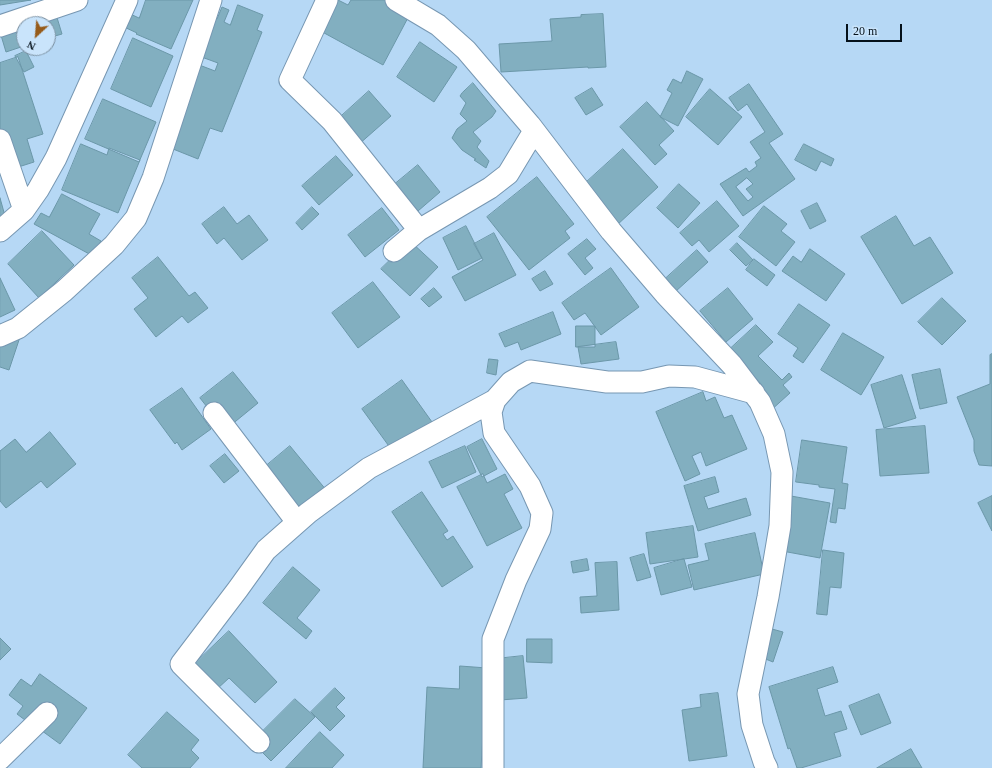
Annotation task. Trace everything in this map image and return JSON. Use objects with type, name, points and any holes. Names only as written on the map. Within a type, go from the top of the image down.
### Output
[{"type":"street","points":[[0,26],[77,0]]},
{"type":"street","points":[[0,232],[24,210],[38,190],[56,158],[127,0]]},
{"type":"street","points":[[0,336],[18,328],[64,292],[114,246],[136,218],[153,178],[211,0]]},
{"type":"street","points":[[327,0],[290,80],[332,120],[419,230]]},
{"type":"street","points":[[396,0],[438,25],[466,50],[534,131],[611,231],[665,294],[732,365],[760,402],[774,434],[782,472],[780,526],[768,597],[748,694],[752,726],[767,768]]},
{"type":"street","points":[[394,251],[419,230],[490,188],[508,174],[534,131]]},
{"type":"street","points":[[0,140],[24,210]]},
{"type":"street","points":[[259,742],[181,664],[266,550],[308,513],[369,468],[495,400],[511,382],[530,371],[607,382],[642,382],[669,376],[695,377],[754,394]]},
{"type":"street","points":[[493,768],[493,639],[516,580],[540,529],[542,513],[530,486],[494,433],[491,412],[495,400]]},
{"type":"street","points":[[214,413],[297,522]]},
{"type":"street","points":[[0,758],[47,713]]},
{"type":"building","points":[[0,0],[31,0],[0,5]]},
{"type":"building","points":[[146,0],[193,0],[171,49],[136,34],[137,33],[122,26],[128,13],[139,18]]},
{"type":"building","points":[[330,0],[338,0],[348,5],[351,0],[388,0],[411,12],[383,65],[315,28]]},
{"type":"building","points":[[238,5],[263,15],[257,30],[262,32],[222,132],[210,128],[198,159],[168,147],[194,63],[215,71],[218,63],[196,55],[211,16],[217,19],[222,7],[229,10],[224,22],[230,25]]},
{"type":"building","points":[[55,11],[62,34],[56,36],[56,16],[42,16]]},
{"type":"building","points":[[603,14],[606,67],[501,72],[499,44],[552,41],[550,19]]},
{"type":"building","points":[[16,26],[16,49],[6,52],[0,32]]},
{"type":"building","points":[[133,38],[173,56],[151,107],[111,89]]},
{"type":"building","points":[[420,42],[457,67],[434,102],[397,77]]},
{"type":"building","points":[[15,56],[28,56],[34,67],[24,72]]},
{"type":"building","points":[[18,57],[43,134],[27,139],[34,162],[12,169],[0,134],[0,63]]},
{"type":"building","points":[[687,71],[703,79],[678,126],[660,117],[672,93],[667,90],[673,79],[681,83]]},
{"type":"building","points":[[473,83],[496,111],[492,117],[473,132],[481,141],[477,147],[489,161],[486,168],[462,150],[452,138],[457,129],[467,121],[460,114],[466,103],[460,96]]},
{"type":"building","points":[[749,84],[783,134],[769,143],[795,179],[743,216],[720,184],[746,168],[749,172],[757,166],[755,162],[761,158],[750,142],[765,132],[747,104],[738,111],[729,98]],"holes":[[[747,178],[753,184],[746,189],[753,197],[748,201],[736,187]]]},
{"type":"building","points":[[592,88],[603,105],[586,115],[575,98]]},
{"type":"building","points":[[710,89],[742,117],[718,145],[686,117]]},
{"type":"building","points":[[369,91],[391,116],[358,145],[336,121]]},
{"type":"building","points":[[103,99],[156,122],[139,162],[85,139]]},
{"type":"building","points":[[647,102],[674,131],[659,145],[667,154],[655,165],[620,127]]},
{"type":"building","points":[[81,144],[107,155],[109,148],[140,160],[118,213],[62,190]]},
{"type":"building","points":[[804,144],[834,159],[831,166],[821,161],[816,171],[795,160]]},
{"type":"building","points":[[623,149],[658,187],[616,226],[580,188]]},
{"type":"building","points":[[336,156],[353,175],[319,205],[302,186]]},
{"type":"building","points":[[418,165],[440,192],[418,211],[395,184]]},
{"type":"building","points":[[537,177],[574,224],[565,231],[570,238],[529,270],[487,217]]},
{"type":"building","points":[[679,184],[700,203],[678,228],[657,208]]},
{"type":"building","points":[[62,194],[100,214],[89,234],[101,241],[93,256],[34,224],[41,213],[49,217]]},
{"type":"building","points":[[0,198],[5,216],[0,218]]},
{"type":"building","points":[[717,201],[739,226],[709,252],[699,240],[692,246],[680,233]]},
{"type":"building","points":[[817,203],[826,221],[810,229],[801,211]]},
{"type":"building","points":[[764,206],[787,224],[781,231],[795,242],[776,266],[739,237]]},
{"type":"building","points":[[224,207],[237,224],[249,215],[268,240],[242,260],[224,238],[217,244],[202,224]]},
{"type":"building","points":[[312,207],[319,214],[302,230],[296,223]]},
{"type":"building","points":[[382,208],[399,230],[365,257],[348,235]]},
{"type":"building","points":[[896,216],[914,246],[930,237],[953,273],[902,304],[861,237]]},
{"type":"building","points":[[466,226],[482,258],[458,270],[443,238]]},
{"type":"building","points":[[42,231],[74,265],[39,298],[8,264]]},
{"type":"building","points":[[494,233],[516,275],[465,301],[452,277],[483,260],[474,244]]},
{"type":"building","points":[[587,239],[596,249],[585,258],[593,268],[585,275],[568,254]]},
{"type":"building","points":[[410,241],[438,267],[410,296],[381,269]]},
{"type":"building","points":[[737,243],[753,260],[746,266],[730,250]]},
{"type":"building","points":[[810,249],[845,274],[826,301],[782,271],[793,256],[801,262]]},
{"type":"building","points":[[697,250],[708,262],[675,292],[664,280]]},
{"type":"building","points":[[158,257],[189,296],[195,292],[208,308],[188,323],[182,316],[156,337],[134,309],[148,298],[132,278]]},
{"type":"building","points":[[754,259],[775,275],[767,286],[746,270]]},
{"type":"building","points":[[611,268],[639,307],[601,335],[585,313],[574,320],[562,303]]},
{"type":"building","points":[[545,271],[553,284],[540,291],[532,279]]},
{"type":"building","points":[[0,278],[15,310],[0,317]]},
{"type":"building","points":[[373,282],[400,317],[358,348],[332,313]]},
{"type":"building","points":[[434,288],[442,297],[429,307],[421,299]]},
{"type":"building","points":[[728,288],[753,319],[726,342],[700,311]]},
{"type":"building","points":[[942,298],[966,321],[942,345],[918,322]]},
{"type":"building","points":[[799,304],[830,325],[803,363],[793,356],[798,348],[778,334]]},
{"type":"building","points":[[553,312],[561,334],[521,350],[518,342],[505,347],[499,334]]},
{"type":"building","points":[[0,324],[22,331],[9,370],[0,367]]},
{"type":"building","points":[[756,325],[773,342],[758,356],[782,380],[789,373],[792,377],[783,385],[790,393],[769,412],[752,394],[762,385],[729,350]]},
{"type":"building","points":[[576,326],[595,326],[595,347],[576,347]]},
{"type":"building","points":[[843,333],[884,357],[861,395],[821,370]]},
{"type":"building","points":[[616,342],[619,359],[581,364],[578,347]]},
{"type":"building","points":[[992,354],[992,466],[979,465],[974,451],[974,440],[957,397],[990,384],[990,355]]},
{"type":"building","points":[[489,359],[498,360],[496,375],[487,373]]},
{"type":"building","points":[[940,369],[947,403],[920,409],[912,375]]},
{"type":"building","points":[[233,372],[258,403],[225,430],[200,398]]},
{"type":"building","points":[[902,375],[916,418],[884,428],[871,385]]},
{"type":"building","points":[[402,380],[437,429],[391,449],[362,409]]},
{"type":"building","points":[[182,388],[211,429],[182,450],[177,442],[175,444],[150,410]]},
{"type":"building","points":[[703,392],[706,401],[715,397],[724,418],[732,415],[747,449],[706,466],[701,452],[692,456],[700,474],[685,481],[656,412]]},
{"type":"building","points":[[925,426],[929,473],[880,476],[876,430]]},
{"type":"building","points":[[50,432],[76,464],[47,488],[41,481],[6,508],[0,501],[0,451],[15,439],[26,452]]},
{"type":"building","points":[[482,439],[497,469],[482,477],[467,447]]},
{"type":"building","points":[[802,440],[847,447],[842,483],[848,484],[845,509],[838,508],[836,523],[830,522],[835,489],[796,482]]},
{"type":"building","points":[[290,446],[327,491],[291,521],[254,476]]},
{"type":"building","points":[[465,446],[476,472],[442,488],[429,462]]},
{"type":"building","points":[[225,454],[239,471],[224,483],[210,466]]},
{"type":"building","points":[[483,474],[487,483],[505,474],[513,489],[504,494],[522,528],[487,546],[457,487]]},
{"type":"building","points":[[715,477],[719,492],[704,497],[708,509],[746,498],[751,515],[698,531],[684,486]]},
{"type":"building","points":[[422,492],[448,531],[443,534],[447,540],[453,536],[473,567],[442,587],[392,512]]},
{"type":"building","points":[[791,496],[830,503],[820,558],[782,551]]},
{"type":"building","points":[[992,496],[992,531],[978,503]]},
{"type":"building","points":[[693,526],[698,557],[650,564],[646,533]]},
{"type":"building","points":[[755,533],[764,574],[694,590],[688,565],[709,560],[705,544]]},
{"type":"building","points":[[823,550],[844,553],[841,588],[830,587],[827,615],[817,614]]},
{"type":"building","points":[[644,554],[651,577],[637,581],[630,558]]},
{"type":"building","points":[[587,559],[589,570],[573,573],[571,562]]},
{"type":"building","points":[[684,559],[692,587],[661,595],[654,568]]},
{"type":"building","points":[[617,562],[619,610],[581,613],[580,597],[597,596],[595,563]]},
{"type":"building","points":[[293,567],[320,590],[297,618],[312,631],[306,639],[263,603]]},
{"type":"building","points":[[772,629],[783,632],[773,662],[763,658]]},
{"type":"building","points":[[229,631],[277,682],[255,703],[229,678],[204,701],[181,677]]},
{"type":"building","points":[[0,638],[11,649],[0,660]]},
{"type":"building","points":[[527,639],[552,639],[552,663],[527,662]]},
{"type":"building","points":[[523,656],[527,698],[500,700],[495,659]]},
{"type":"building","points":[[460,666],[487,668],[481,768],[423,768],[427,687],[459,689]]},
{"type":"building","points":[[833,667],[838,682],[817,689],[825,716],[841,711],[847,729],[834,733],[841,756],[797,768],[790,748],[788,749],[769,687]]},
{"type":"building","points":[[40,674],[87,708],[60,744],[17,714],[23,706],[9,695],[21,679],[31,686]]},
{"type":"building","points":[[335,688],[345,698],[336,707],[345,716],[330,731],[311,712]]},
{"type":"building","points":[[718,693],[727,756],[689,761],[682,710],[701,707],[700,695]]},
{"type":"building","points":[[879,694],[891,723],[861,735],[849,706]]},
{"type":"building","points":[[295,699],[315,717],[271,761],[252,742]]},
{"type":"building","points":[[167,712],[199,740],[191,750],[199,758],[190,768],[142,768],[128,755]]},
{"type":"building","points":[[320,732],[344,755],[332,768],[286,768]]},
{"type":"building","points":[[911,749],[922,768],[877,768]]}]
